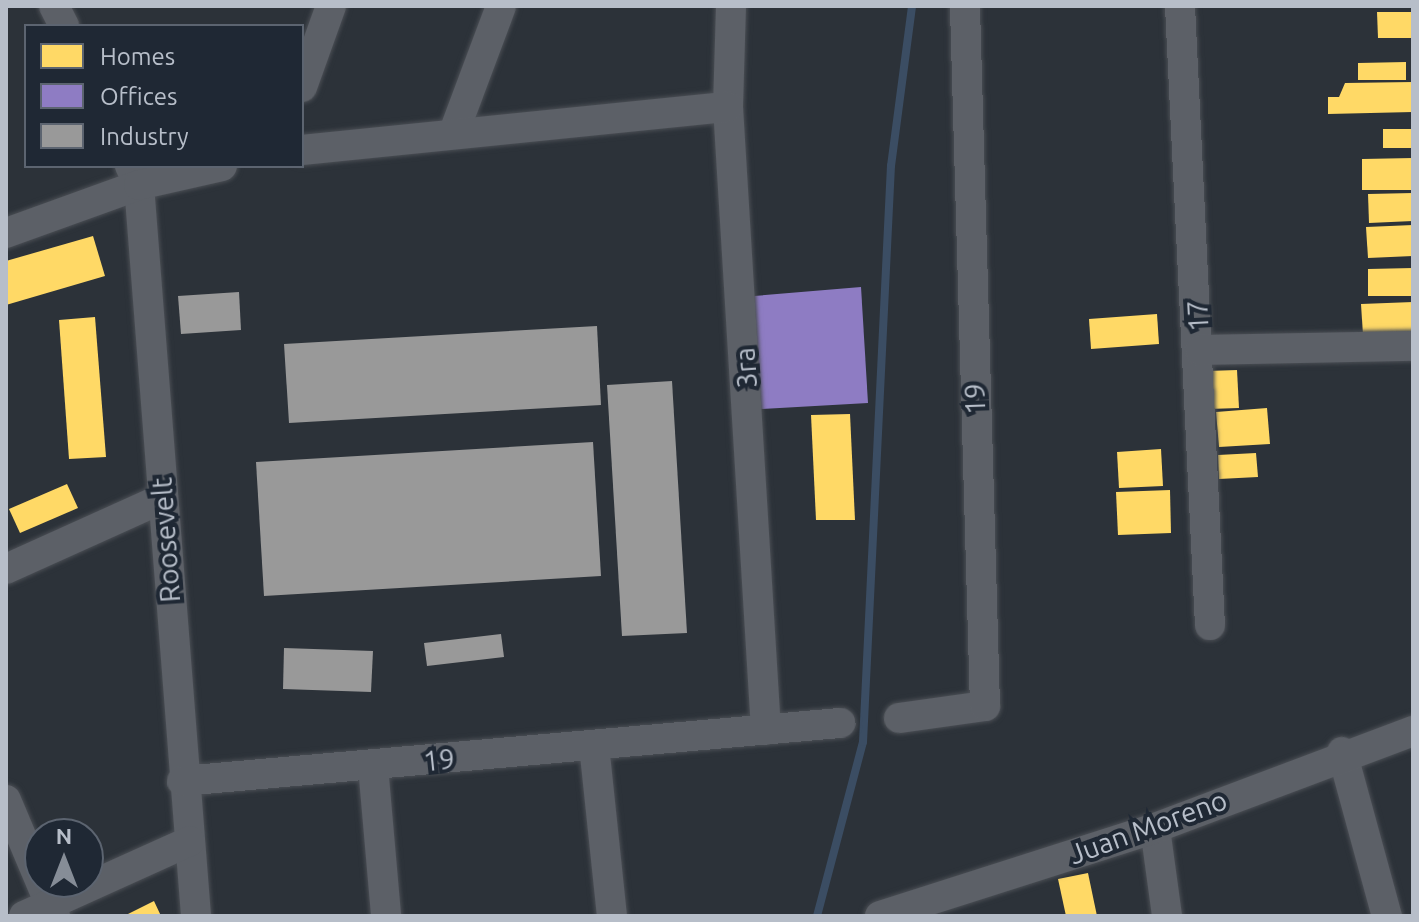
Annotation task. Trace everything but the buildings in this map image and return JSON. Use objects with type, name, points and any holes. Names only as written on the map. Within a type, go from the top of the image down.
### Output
[{"type":"street","points":[[54,6],[63,24]]},
{"type":"street","points":[[304,81],[331,6]]},
{"type":"street","points":[[454,132],[501,6]]},
{"type":"street","name":"3ra","points":[[731,6],[728,107],[766,730]]},
{"type":"street","name":"19","points":[[899,718],[985,706],[965,6]]},
{"type":"street","name":"17","points":[[1180,6],[1200,350],[1210,625]]},
{"type":"street","points":[[304,150],[454,132],[728,107]]},
{"type":"street","points":[[6,233],[134,175],[202,168]]},
{"type":"street","name":"Roosevelt","points":[[134,175],[163,498],[182,781],[196,916]]},
{"type":"street","points":[[1200,350],[1413,346]]},
{"type":"street","points":[[6,569],[163,498]]},
{"type":"street","name":"19","points":[[182,781],[840,723]]},
{"type":"street","name":"Juan Moreno","points":[[899,913],[1155,828],[1342,752],[1413,731]]},
{"type":"street","points":[[594,745],[612,916]]},
{"type":"street","points":[[1342,752],[1387,916]]},
{"type":"street","points":[[373,766],[386,916]]},
{"type":"street","points":[[6,800],[42,912],[190,841]]},
{"type":"street","points":[[1155,828],[1167,916]]},
{"type":"waterway","points":[[817,916],[863,742],[891,166],[912,6]]}]
